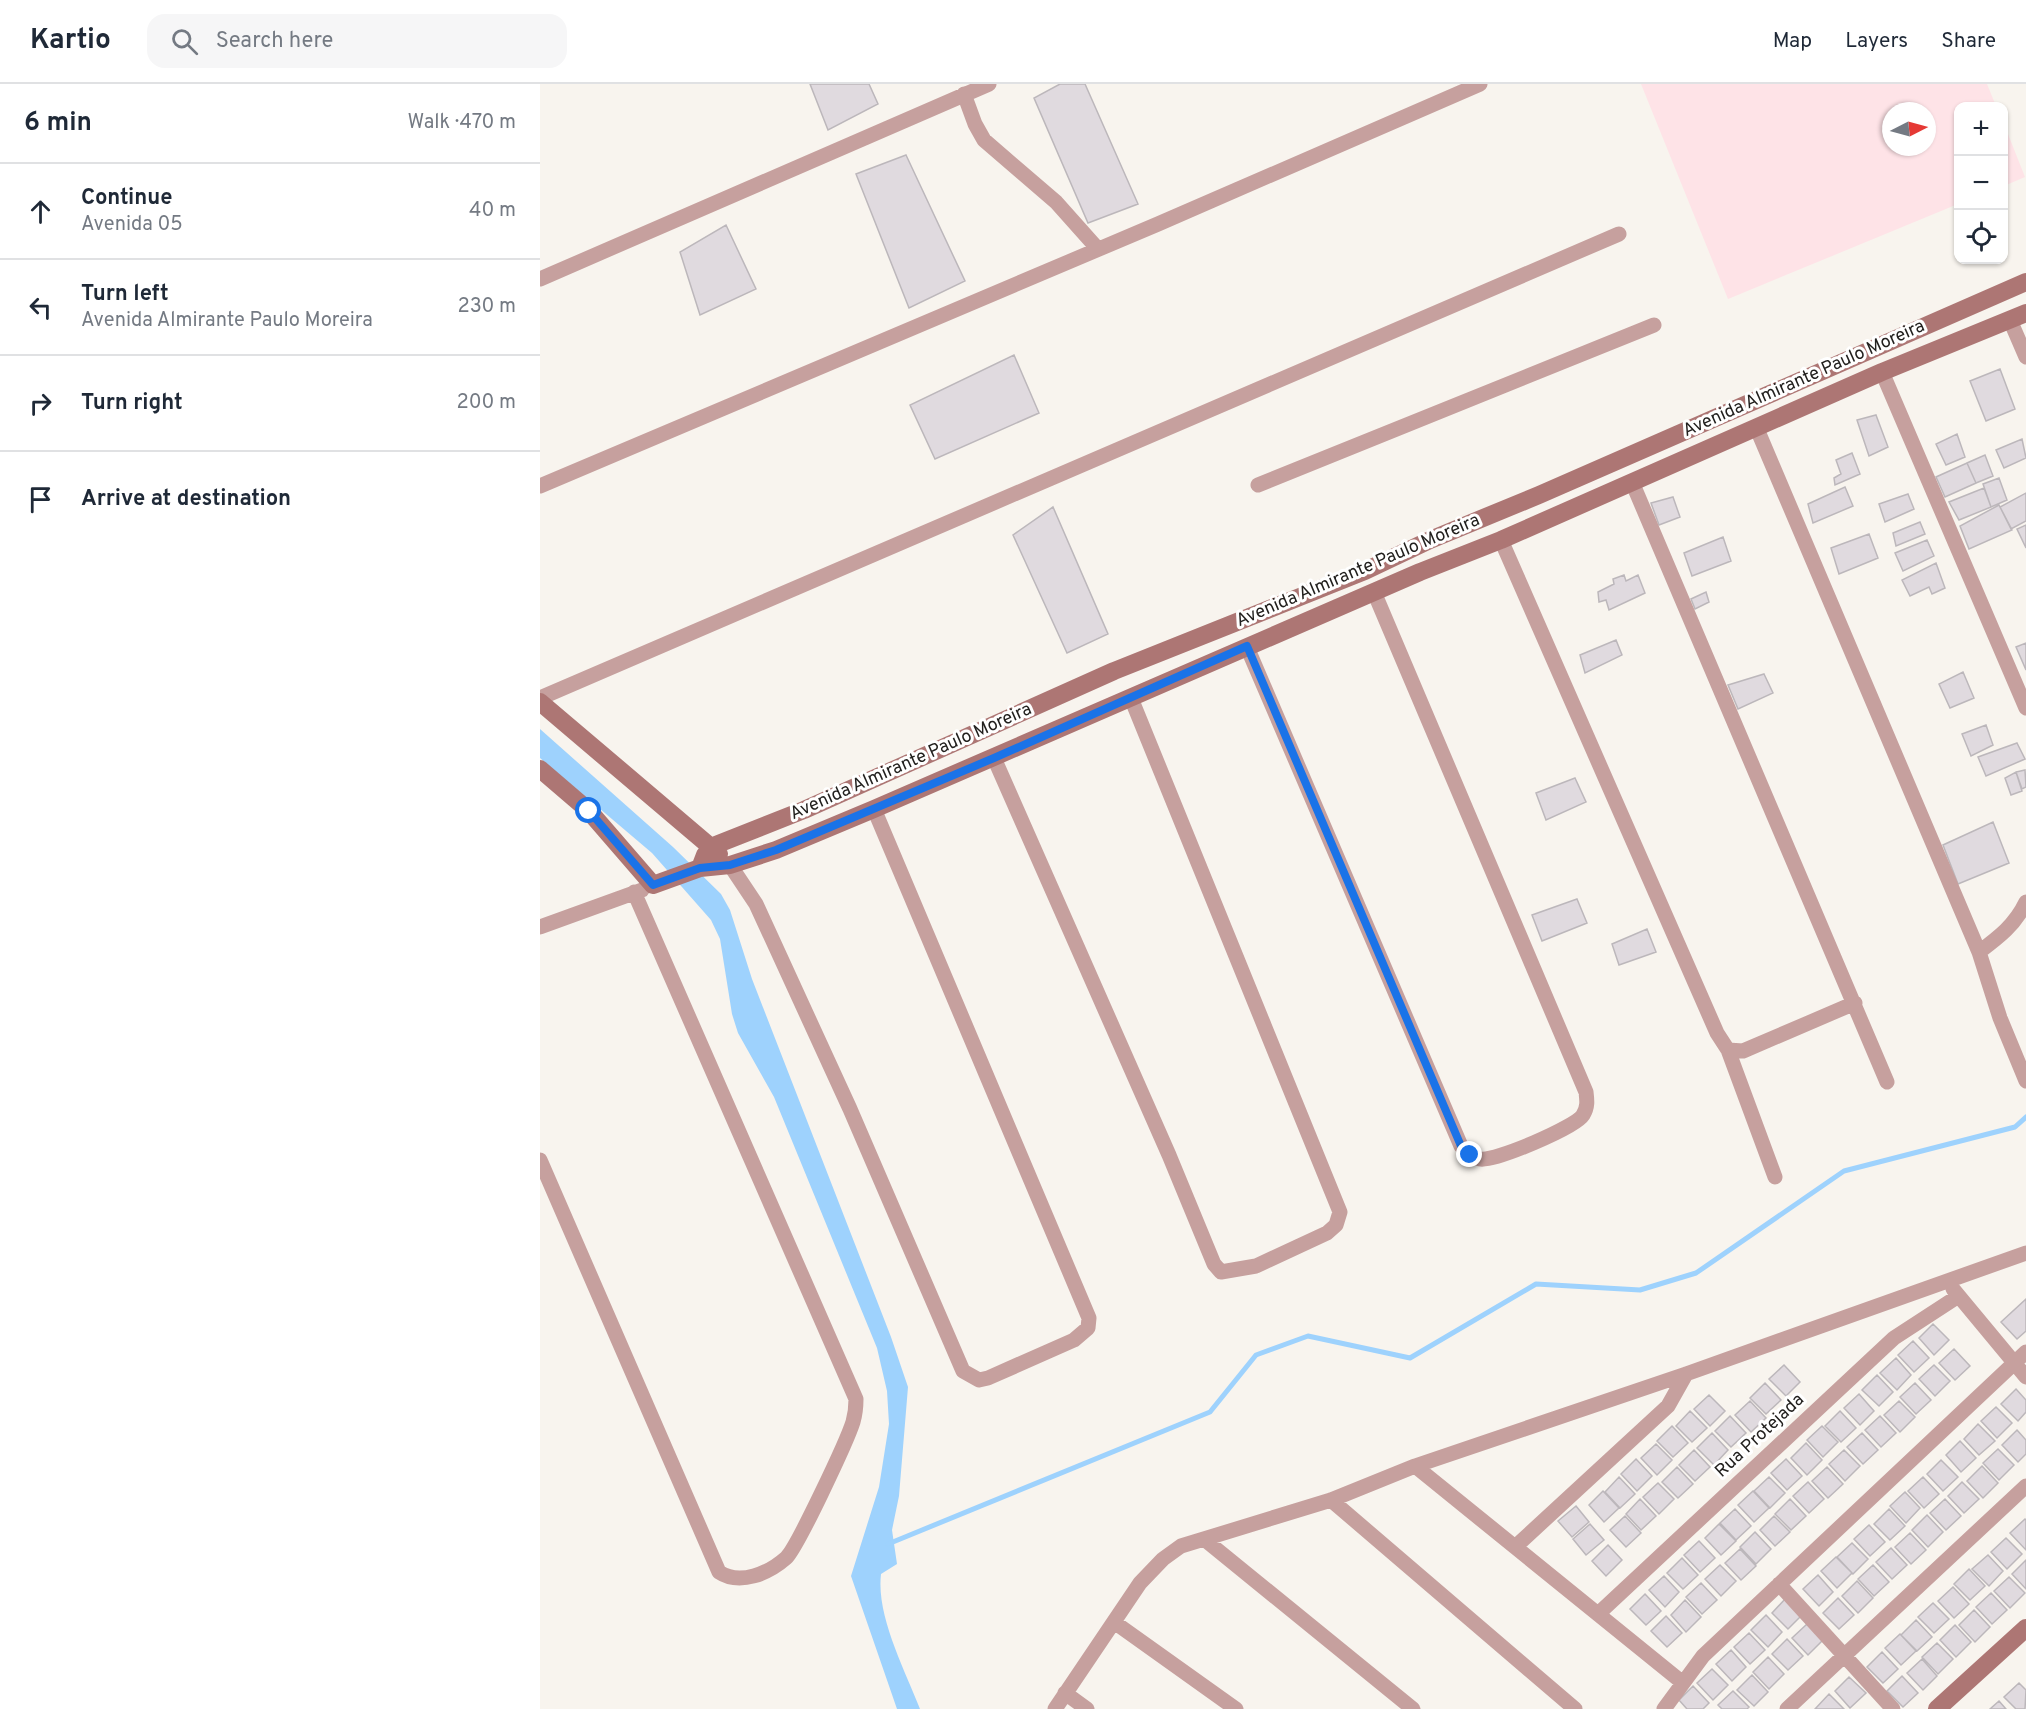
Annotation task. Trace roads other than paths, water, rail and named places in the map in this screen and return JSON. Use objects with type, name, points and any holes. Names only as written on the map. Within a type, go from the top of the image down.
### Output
[{"type":"main road","name":"Avenida Almirante Paulo Moreira","points":[[713,846],[804,810],[1114,671],[1365,571],[1430,540],[1539,495],[2026,282]]},
{"type":"main road","name":"Avenida Almirante Paulo Moreira","points":[[659,883],[698,869],[730,865],[776,850],[994,758],[1247,646],[1501,540],[1882,372],[2018,317]]},
{"type":"main road","points":[[540,700],[713,846],[730,865]]},
{"type":"main road","points":[[540,769],[589,811],[659,883]]},
{"type":"main road","points":[[698,869],[713,846]]},
{"type":"main road","points":[[1937,1709],[2026,1628]]},
{"type":"street","points":[[540,279],[989,84]]},
{"type":"street","points":[[540,486],[1480,84]]},
{"type":"street","points":[[964,94],[975,124],[984,140],[1056,202],[1097,249]]},
{"type":"street","points":[[540,700],[1619,234]]},
{"type":"street","points":[[2018,317],[2026,357]]},
{"type":"street","points":[[1258,485],[1654,325]]},
{"type":"street","points":[[1882,372],[2026,708]]},
{"type":"street","points":[[1757,429],[1979,952],[2000,1018],[2026,1081]]},
{"type":"street","points":[[1632,482],[1887,1082]]},
{"type":"street","points":[[1501,540],[1717,1033],[1728,1050],[1776,1178]]},
{"type":"street","points":[[1247,646],[1461,1146],[1470,1155],[1489,1159],[1572,1126],[1583,1116],[1587,1104],[1586,1092],[1374,592]]},
{"type":"street","points":[[994,758],[1169,1155],[1214,1264],[1221,1272],[1256,1266],[1327,1233],[1336,1225],[1340,1212],[1131,698]]},
{"type":"street","points":[[730,865],[756,904],[791,979],[850,1108],[963,1371],[979,1380],[988,1378],[1074,1340],[1088,1328],[1089,1318],[874,809]]},
{"type":"street","name":"Avenida Almirante Paulo Moreira","points":[[540,927],[659,883]]},
{"type":"street","points":[[540,1160],[719,1572],[725,1576],[747,1577],[768,1571],[788,1556],[845,1442],[853,1421],[856,1400],[634,892]]},
{"type":"street","points":[[1979,952],[2005,933],[2019,916],[2026,902]]},
{"type":"street","points":[[1728,1050],[1743,1051],[1855,1003]]},
{"type":"street","points":[[1055,1709],[1140,1583],[1163,1559],[1181,1546],[1331,1500],[1415,1466],[1686,1374],[2026,1253]]},
{"type":"street","points":[[1948,1281],[1957,1297],[2026,1377]]},
{"type":"street","name":"Rua Protejada","points":[[1598,1614],[1894,1338],[1957,1297]]},
{"type":"street","points":[[1664,1709],[1703,1656],[2026,1352]]},
{"type":"street","points":[[1515,1547],[1668,1406],[1686,1374]]},
{"type":"street","points":[[1415,1466],[1683,1683]]},
{"type":"street","points":[[1787,1709],[2026,1486]]},
{"type":"street","points":[[1331,1500],[1575,1709]]},
{"type":"street","points":[[1204,1539],[1413,1709]]},
{"type":"street","points":[[1779,1584],[1893,1709]]},
{"type":"street","points":[[1114,1622],[1236,1709]]},
{"type":"street","points":[[1065,1693],[1087,1709]]},
{"type":"water","points":[[540,729],[673,847],[721,894],[730,910],[752,979],[891,1337],[908,1387],[899,1496],[892,1530],[897,1564],[881,1574],[881,1590],[887,1625],[920,1709],[897,1709],[851,1576],[879,1487],[889,1424],[887,1391],[877,1348],[774,1097],[738,1033],[732,1014],[720,939],[711,920],[652,853],[540,758]]},
{"type":"waterway","points":[[888,1544],[1210,1412],[1256,1355],[1308,1336],[1410,1358],[1536,1284],[1640,1290],[1696,1273],[1844,1171],[2015,1127],[2026,1117]]}]
